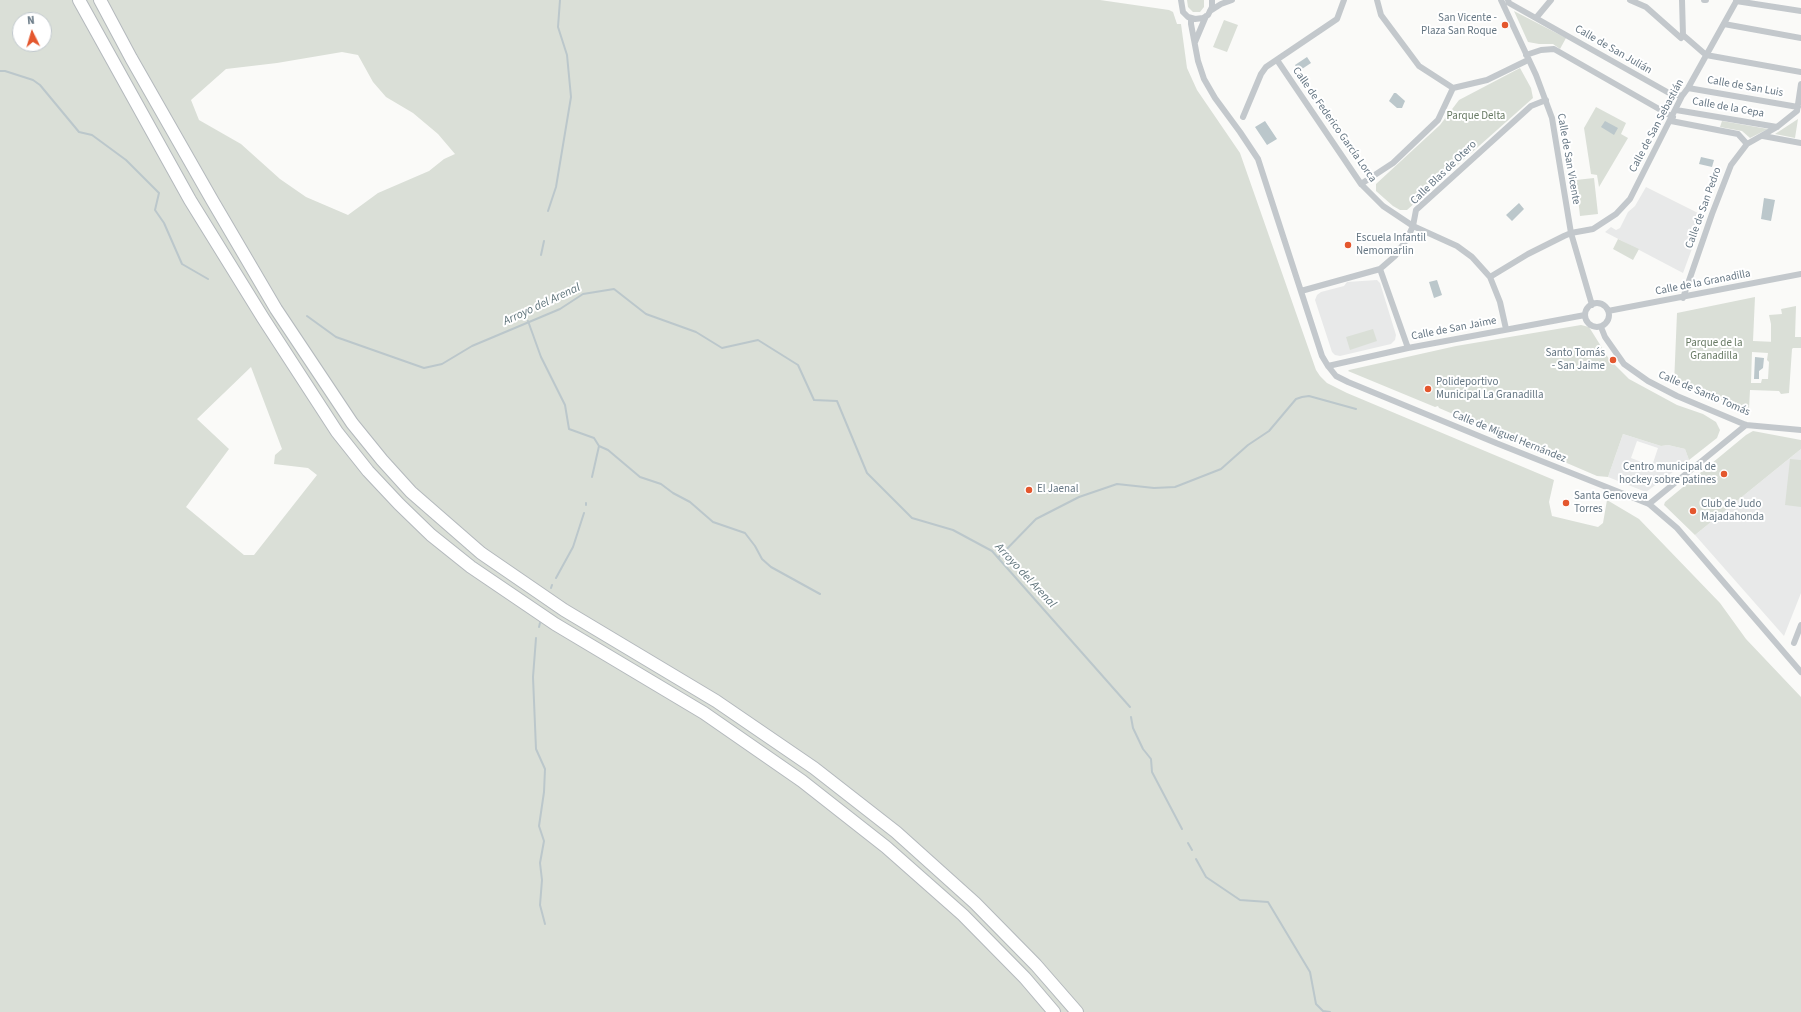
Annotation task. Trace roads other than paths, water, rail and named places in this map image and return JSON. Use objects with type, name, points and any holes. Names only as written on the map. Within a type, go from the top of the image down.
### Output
[{"type":"highway","points":[[79,0],[190,200],[263,318],[337,432],[368,471],[399,504],[431,535],[478,572],[555,624],[704,713],[802,781],[886,847],[963,915],[1024,978],[1054,1012]]},
{"type":"highway","points":[[100,0],[131,58],[276,309],[352,423],[382,460],[411,492],[481,553],[564,610],[716,701],[814,768],[896,832],[975,903],[1036,965],[1077,1012]]},
{"type":"street","points":[[1181,0],[1183,12],[1191,18],[1200,19],[1221,4],[1232,0]]},
{"type":"street","points":[[1195,42],[1208,14],[1212,0]]},
{"type":"street","points":[[1244,117],[1261,74],[1266,67],[1337,19],[1344,0]]},
{"type":"street","points":[[1376,0],[1380,16],[1419,66],[1453,88],[1487,80],[1541,50],[1554,49],[1672,119]]},
{"type":"street","name":"Calle de San Vicente","points":[[1501,0],[1546,100],[1552,118],[1571,233],[1592,305]]},
{"type":"street","name":"Calle de San Julián","points":[[1508,0],[1509,3],[1669,93],[1682,96]]},
{"type":"street","points":[[1536,18],[1551,0]]},
{"type":"street","points":[[1630,0],[1646,7],[1681,38],[1683,35]]},
{"type":"street","points":[[1682,0],[1683,35],[1706,55],[1801,72]]},
{"type":"street","points":[[1736,0],[1801,11]]},
{"type":"street","name":"Calle de San Sebastián","points":[[1490,277],[1528,254],[1571,233],[1593,229],[1616,214],[1630,199],[1672,119],[1682,96],[1724,24],[1736,0]]},
{"type":"street","name":"Calle de Miguel Hernández","points":[[1191,18],[1198,61],[1204,79],[1215,98],[1258,159],[1322,356],[1336,376],[1649,504],[1677,528],[1801,672]]},
{"type":"street","points":[[1724,24],[1801,38]]},
{"type":"street","name":"Calle de Federico García Lorca","points":[[1276,60],[1362,184],[1383,206],[1413,226],[1457,246],[1472,257],[1490,277],[1500,302],[1506,329]]},
{"type":"street","points":[[1798,110],[1801,84]]},
{"type":"street","points":[[1362,184],[1393,163],[1438,120],[1453,88]]},
{"type":"street","name":"Calle de San Luis","points":[[1688,88],[1798,110]]},
{"type":"street","name":"Calle Blas de Otero","points":[[1301,290],[1380,269],[1395,256],[1407,239],[1413,226],[1416,210],[1531,106],[1546,100]]},
{"type":"street","name":"Calle de la Cepa","points":[[1676,110],[1777,127]]},
{"type":"street","name":"Calle de San Pedro","points":[[1683,298],[1712,214],[1731,165],[1747,144],[1777,127],[1798,110]]},
{"type":"street","name":"Calle de la Cepa","points":[[1672,119],[1738,134],[1747,144]]},
{"type":"street","points":[[1763,136],[1801,143]]},
{"type":"street","points":[[1380,269],[1408,348]]},
{"type":"street","name":"Calle de la Granadilla","points":[[1608,311],[1683,298],[1801,274]]},
{"type":"street","points":[[1592,305],[1603,305],[1608,311],[1609,319],[1601,327],[1590,325],[1585,315],[1587,309],[1592,305]]},
{"type":"street","name":"Calle de San Jaime","points":[[1328,366],[1408,348],[1585,315]]},
{"type":"street","name":"Calle de Santo Tomás","points":[[1601,327],[1605,337],[1624,364],[1648,381],[1677,396],[1746,425],[1801,430]]},
{"type":"street","points":[[1649,504],[1746,425]]},
{"type":"street","points":[[1794,643],[1801,625]]},
{"type":"waterway","points":[[548,211],[556,187],[571,97],[567,55],[558,27],[560,0]]},
{"type":"waterway","name":"Arroyo del Arenal","points":[[0,71],[5,71],[33,80],[40,85],[79,132],[92,135],[126,160],[159,193],[155,210],[164,223],[182,264],[208,279]]},
{"type":"waterway","points":[[541,255],[544,241]]},
{"type":"waterway","name":"Arroyo del Arenal","points":[[307,316],[336,337],[424,368],[442,364],[472,346],[560,309],[583,294],[614,289],[646,314],[696,332],[722,348],[758,340],[798,365],[814,400],[837,401],[867,473],[912,518],[953,530],[992,551],[1130,707]]},
{"type":"waterway","points":[[528,321],[541,357],[565,405],[569,429],[594,438],[599,446],[592,477]]},
{"type":"waterway","points":[[998,558],[1036,519],[1079,497],[1117,484],[1154,488],[1175,487],[1221,469],[1248,445],[1269,431],[1296,399],[1309,396],[1356,409]]},
{"type":"waterway","points":[[599,446],[608,450],[640,477],[661,484],[673,493],[690,502],[713,522],[745,533],[755,546],[762,559],[771,567],[820,594]]},
{"type":"waterway","points":[[556,578],[573,547],[584,513]]},
{"type":"waterway","points":[[539,627],[540,623]]},
{"type":"waterway","points":[[536,638],[533,677],[536,749],[545,769],[544,792],[539,826],[544,841],[540,863],[542,880],[540,905],[545,924]]},
{"type":"waterway","name":"Arroyo del Arenal","points":[[1131,717],[1133,728],[1143,749],[1151,759],[1152,772],[1182,829]]},
{"type":"waterway","name":"Arroyo del Arenal","points":[[1188,843],[1192,850]]},
{"type":"waterway","name":"Arroyo del Arenal","points":[[1196,859],[1206,877],[1240,900],[1268,902],[1310,972],[1316,1004],[1323,1011],[1330,1012]]},
{"type":"place","name":"San Vicente - Plaza San Roque","points":[[1505,25]]},
{"type":"place","name":"Escuela Infantil Nemomarlin","points":[[1348,245]]},
{"type":"place","name":"Santo Tomás - San Jaime","points":[[1613,360]]},
{"type":"place","name":"Polideportivo Municipal La Granadilla","points":[[1428,389]]},
{"type":"place","name":"Centro municipal de hockey sobre patines","points":[[1724,474]]},
{"type":"place","name":"El Jaenal","points":[[1029,490]]},
{"type":"place","name":"Santa Genoveva Torres","points":[[1566,503]]},
{"type":"place","name":"Club de Judo Majadahonda","points":[[1693,511]]},
{"type":"park label","name":"Parque Delta","points":[[1476,117]]},
{"type":"park label","name":"Parque de la Granadilla","points":[[1714,350]]}]
